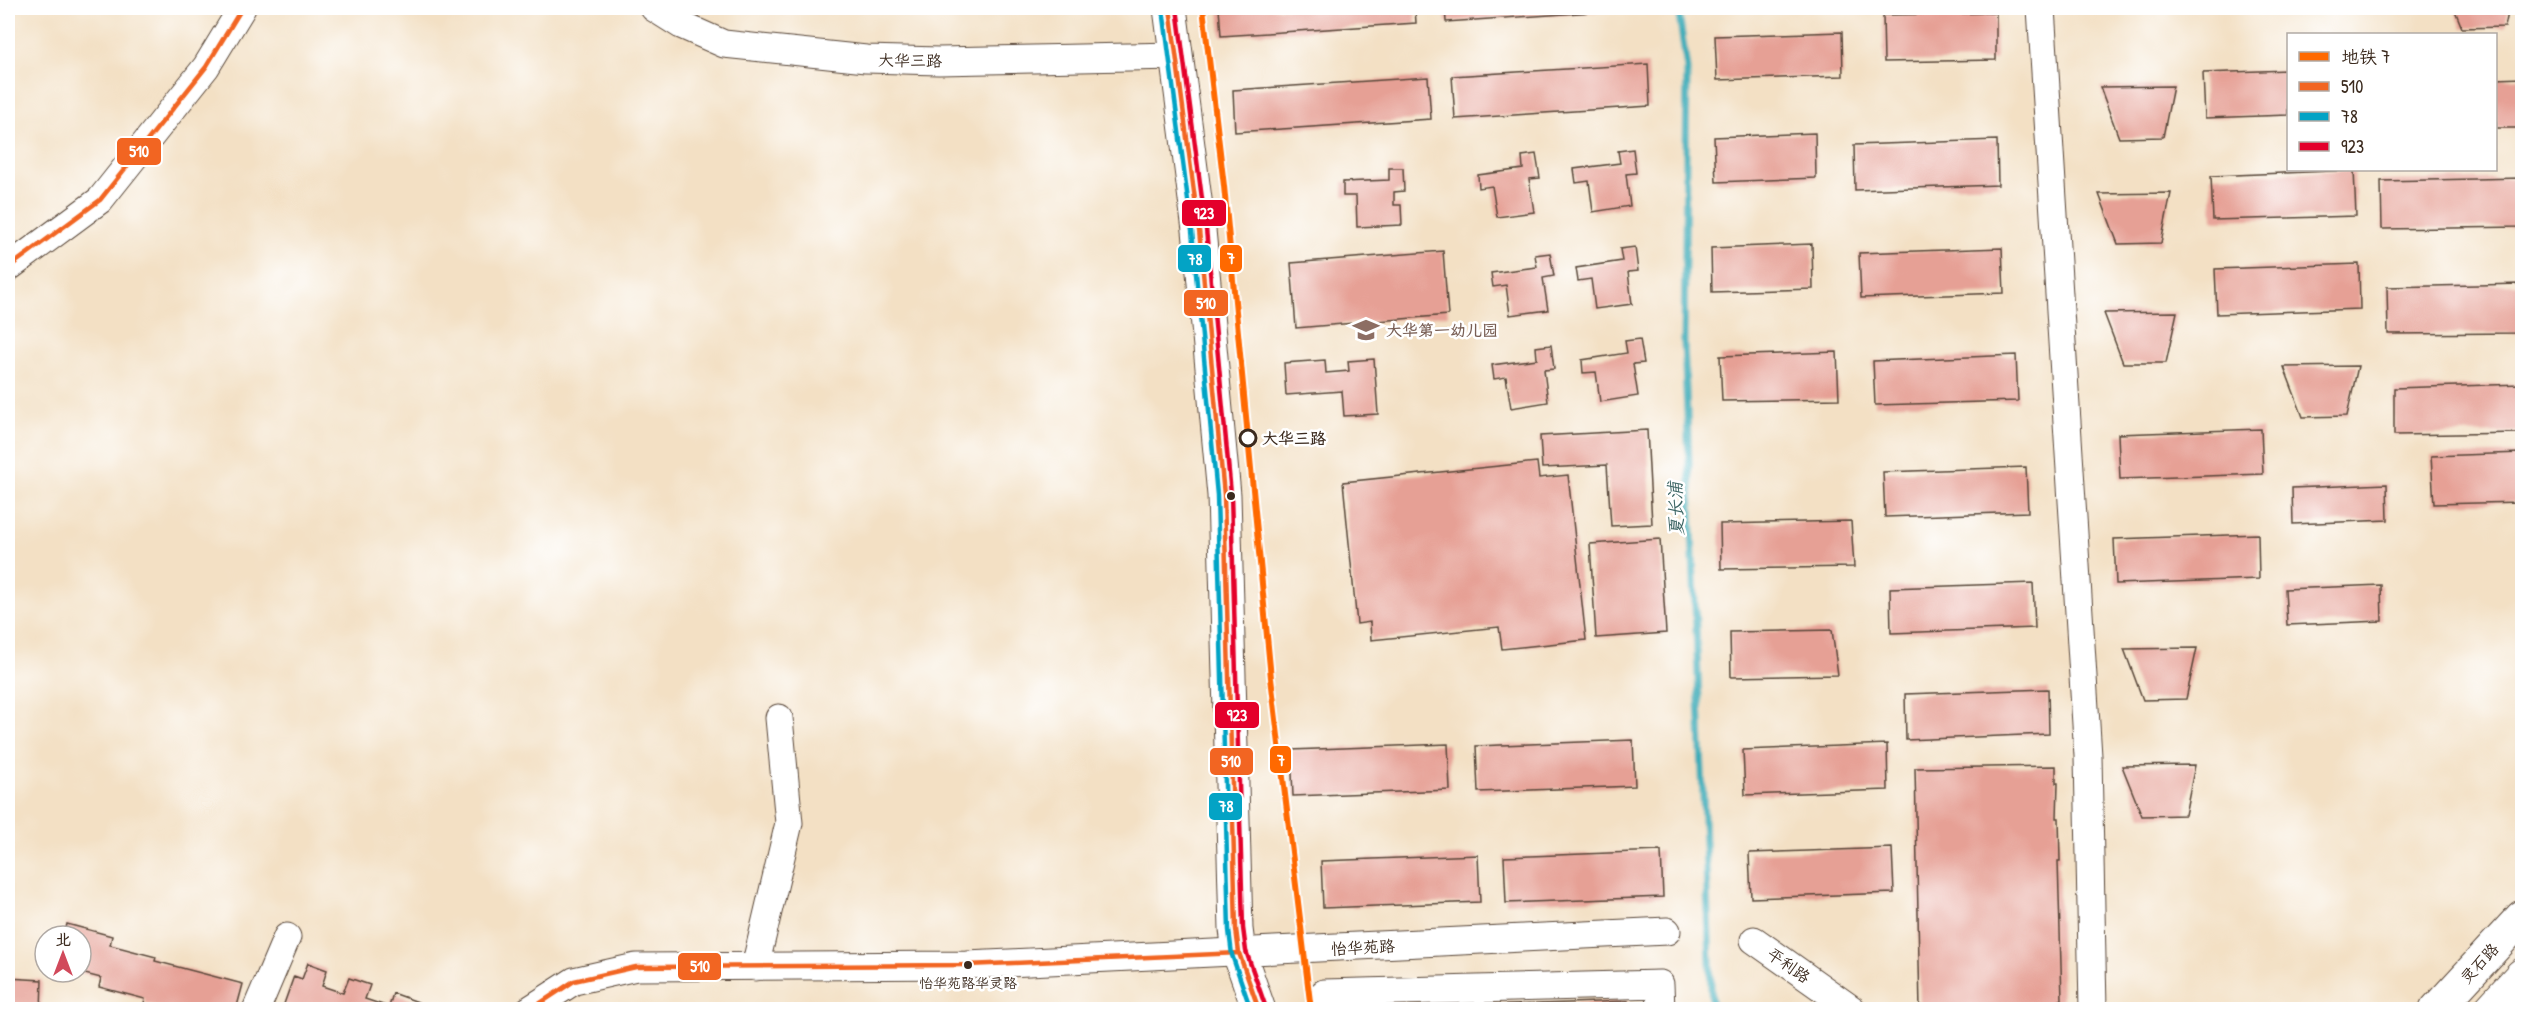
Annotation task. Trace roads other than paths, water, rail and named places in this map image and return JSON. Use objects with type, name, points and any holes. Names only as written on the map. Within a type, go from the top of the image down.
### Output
[{"type":"main road","points":[[1170,8],[1199,230],[1224,495],[1236,929],[1239,953],[1259,1010]]},
{"type":"main road","name":"灵石路","points":[[2436,1010],[2523,917]]},
{"type":"main road","points":[[2490,1010],[2523,975]]},
{"type":"street","points":[[8,268],[100,200],[206,67],[242,8]]},
{"type":"street","name":"大华三路","points":[[654,8],[681,25],[724,44],[866,59],[939,61],[1176,56]]},
{"type":"street","points":[[2041,8],[2088,756],[2093,1010]]},
{"type":"street","points":[[755,967],[789,822],[779,718]]},
{"type":"street","name":"怡华苑路","points":[[529,1010],[574,981],[636,967],[967,965],[1667,931]]},
{"type":"street","points":[[256,1010],[287,937]]},
{"type":"street","name":"平利路","points":[[1754,940],[1853,1010]]},
{"type":"street","points":[[1330,1010],[1324,993],[1660,984],[1661,1010]]},
{"type":"waterway","name":"夏长浦","points":[[1678,8],[1687,69],[1684,342],[1712,1010]]},
{"type":"metro line","name":"7","points":[[1203,8],[1224,186],[1271,678],[1311,1010]]},
{"type":"place","name":"大华第一幼儿园","points":[[1366,330]]},
{"type":"place","name":"大华三路","points":[[1248,438]]},
{"type":"place","name":"怡华苑路华灵路","points":[[968,965]]}]
